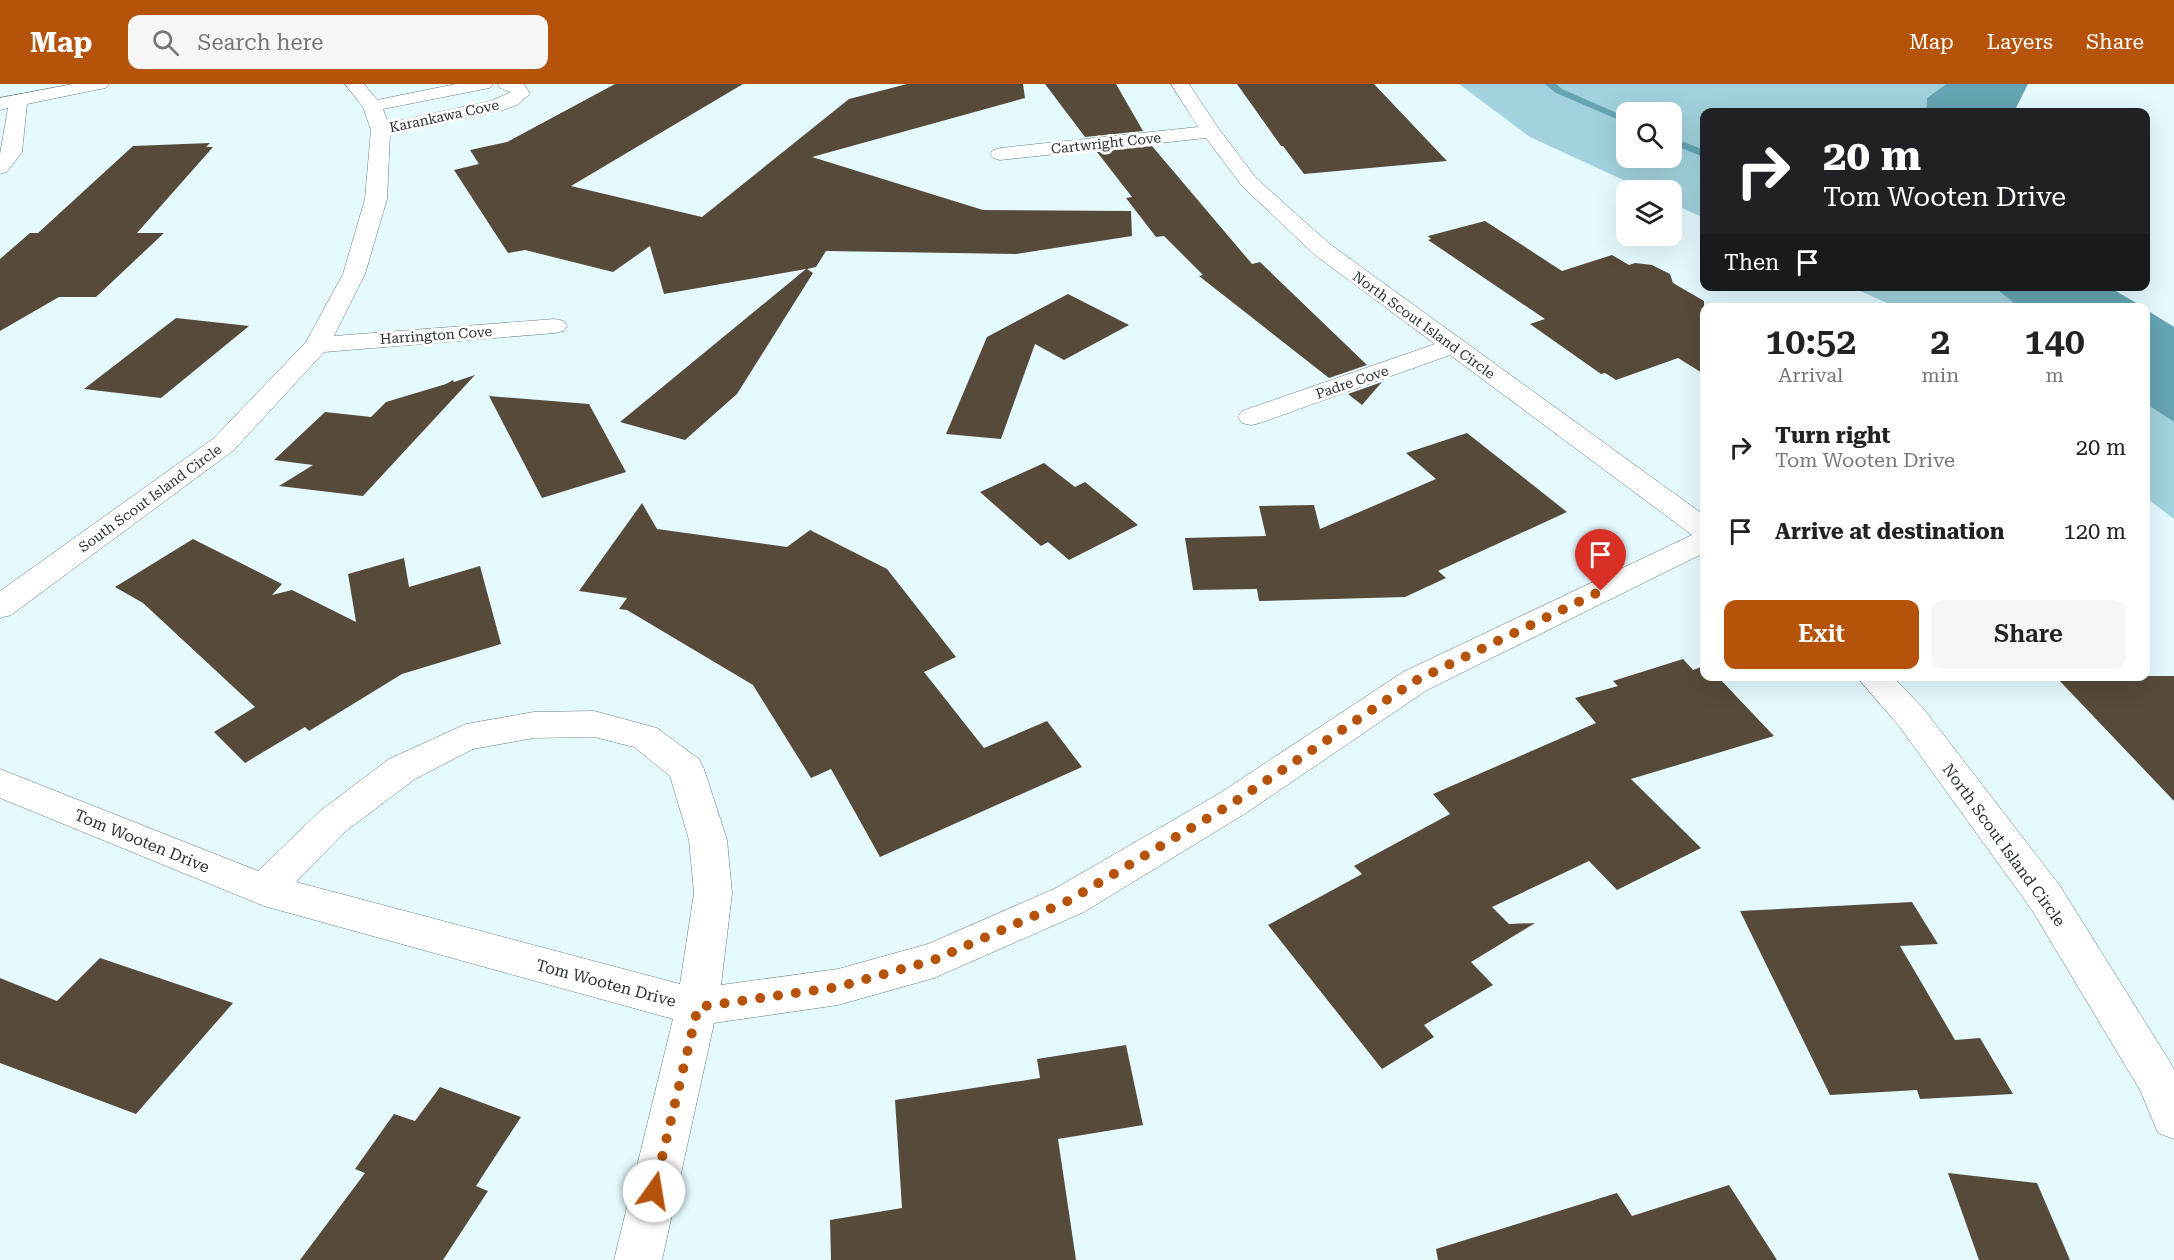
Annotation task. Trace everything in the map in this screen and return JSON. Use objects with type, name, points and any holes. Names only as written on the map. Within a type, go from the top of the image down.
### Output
[{"type":"street","points":[[0,168],[12,152],[9,102],[100,84]]},
{"type":"street","name":"South Scout Island Circle","points":[[0,607],[224,444],[316,345],[354,274],[375,199],[381,130],[372,106],[354,84]]},
{"type":"street","name":"Karankawa Cove","points":[[372,106],[484,84]]},
{"type":"street","name":"Karankawa Cove","points":[[381,130],[496,106],[521,94],[517,87],[506,84]]},
{"type":"street","name":"North Scout Island Circle","points":[[1180,84],[1211,132],[1249,182],[1323,250],[1700,526]]},
{"type":"street","name":"Cartwright Cove","points":[[1000,154],[1211,132]]},
{"type":"street","name":"Harrington Cove","points":[[316,345],[555,326]]},
{"type":"street","name":"Padre Cove","points":[[1251,417],[1452,346]]},
{"type":"street","name":"Tom Wooten Drive","points":[[0,783],[264,891],[698,1007],[849,984],[934,960],[1070,900],[1233,803],[1415,681],[1700,543]]},
{"type":"street","name":"North Scout Island Circle","points":[[1877,681],[1911,717],[2046,898],[2155,1076],[2174,1118]]},
{"type":"street","points":[[264,891],[333,820],[402,768],[466,737],[534,725],[594,724],[645,738],[686,769],[708,840],[713,893],[698,1007],[638,1260]]},
{"type":"shaded area","points":[[1459,84],[1946,84],[1927,98],[1926,108],[1700,108],[1700,216],[1682,208],[1682,180],[1623,180],[1530,137]]},
{"type":"shaded area","points":[[1946,84],[2028,84],[2016,108],[1926,108],[1927,98]]},
{"type":"shaded area","points":[[1860,291],[1999,291],[2014,303],[1887,303]]},
{"type":"shaded area","points":[[1999,291],[2116,291],[2136,303],[2014,303]]},
{"type":"shaded area","points":[[2150,312],[2174,327],[2174,422],[2150,406]]},
{"type":"shaded area","points":[[2150,406],[2174,422],[2174,519],[2150,501]]},
{"type":"building","points":[[615,84],[743,84],[571,186],[702,217],[849,99],[907,84],[1023,84],[1025,98],[812,157],[983,210],[1131,211],[1132,236],[1016,254],[826,251],[816,267],[807,269],[813,273],[737,394],[685,440],[620,422],[806,269],[664,294],[650,246],[613,272],[525,250],[508,253],[454,170],[479,164],[470,150],[507,142]]},
{"type":"building","points":[[1045,84],[1116,84],[1143,131],[1085,137]]},
{"type":"building","points":[[1237,84],[1374,84],[1447,161],[1304,174]]},
{"type":"building","points":[[210,143],[206,147],[213,147],[137,233],[164,233],[96,297],[59,297],[0,331],[0,259],[30,233],[38,233],[133,146]]},
{"type":"building","points":[[1152,146],[1252,264],[1260,262],[1367,365],[1329,378],[1199,276],[1203,275],[1164,236],[1156,237],[1126,198],[1132,197],[1097,152]]},
{"type":"building","points":[[1485,221],[1562,271],[1612,255],[1629,265],[1635,263],[1652,265],[1670,274],[1673,283],[1704,301],[1700,303],[1700,372],[1678,358],[1616,380],[1605,373],[1601,374],[1530,324],[1545,319],[1428,240],[1431,239],[1428,236]]},
{"type":"building","points":[[1068,294],[1129,325],[1064,360],[1035,344],[1001,439],[946,434],[987,337]]},
{"type":"building","points":[[176,318],[249,326],[161,398],[84,389]]},
{"type":"building","points":[[475,375],[363,496],[279,486],[313,465],[274,460],[325,412],[371,417],[386,402]]},
{"type":"building","points":[[1382,382],[1362,405],[1348,394]]},
{"type":"building","points":[[489,396],[589,404],[626,472],[542,498]]},
{"type":"building","points":[[1467,433],[1567,512],[1438,571],[1446,578],[1405,597],[1259,601],[1257,589],[1193,590],[1185,538],[1266,536],[1259,506],[1314,505],[1320,529],[1436,479],[1406,453]]},
{"type":"building","points":[[1044,463],[1075,487],[1085,482],[1138,525],[1069,560],[1048,542],[1041,546],[980,492]]},
{"type":"building","points":[[642,503],[657,529],[787,547],[810,530],[887,569],[956,657],[924,672],[984,748],[1047,721],[1082,767],[880,857],[831,769],[811,778],[753,685],[627,610],[619,609],[627,598],[579,591]]},
{"type":"building","points":[[193,539],[282,584],[272,595],[292,590],[356,622],[348,574],[404,558],[409,587],[480,566],[501,644],[402,674],[309,731],[305,727],[245,763],[214,732],[255,707],[143,603],[115,587]]},
{"type":"building","points":[[1683,659],[1693,670],[1700,667],[1700,681],[1722,681],[1774,736],[1631,779],[1701,848],[1617,890],[1589,861],[1492,907],[1509,924],[1535,923],[1471,962],[1493,985],[1424,1025],[1434,1037],[1382,1069],[1268,925],[1362,874],[1354,866],[1450,814],[1433,794],[1596,723],[1575,698],[1618,686],[1613,681]]},
{"type":"building","points":[[2150,676],[2174,676],[2174,801],[2060,681],[2150,681]]},
{"type":"building","points":[[1912,902],[1938,944],[1900,946],[1955,1040],[1980,1038],[2013,1094],[1920,1099],[1917,1090],[1830,1095],[1740,911]]},
{"type":"building","points":[[100,958],[233,1003],[136,1114],[0,1063],[0,978],[57,1001]]},
{"type":"building","points":[[1126,1045],[1143,1125],[1058,1139],[1076,1260],[831,1260],[830,1220],[902,1208],[895,1100],[1040,1078],[1037,1059]]},
{"type":"building","points":[[440,1087],[521,1117],[476,1186],[488,1191],[443,1260],[300,1260],[365,1173],[355,1169],[394,1114],[415,1121]]},
{"type":"building","points":[[1948,1173],[2037,1183],[2070,1260],[1979,1260]]},
{"type":"building","points":[[1729,1185],[1777,1260],[1438,1260],[1436,1249],[1617,1193],[1632,1216]]},
{"type":"waterway","points":[[1550,84],[1559,91],[1616,116]]},
{"type":"waterway","points":[[1682,145],[1700,152]]},
{"type":"route","points":[[654,1191],[698,1007],[838,987],[934,960],[1070,900],[1233,803],[1415,681],[1601,591]]}]
